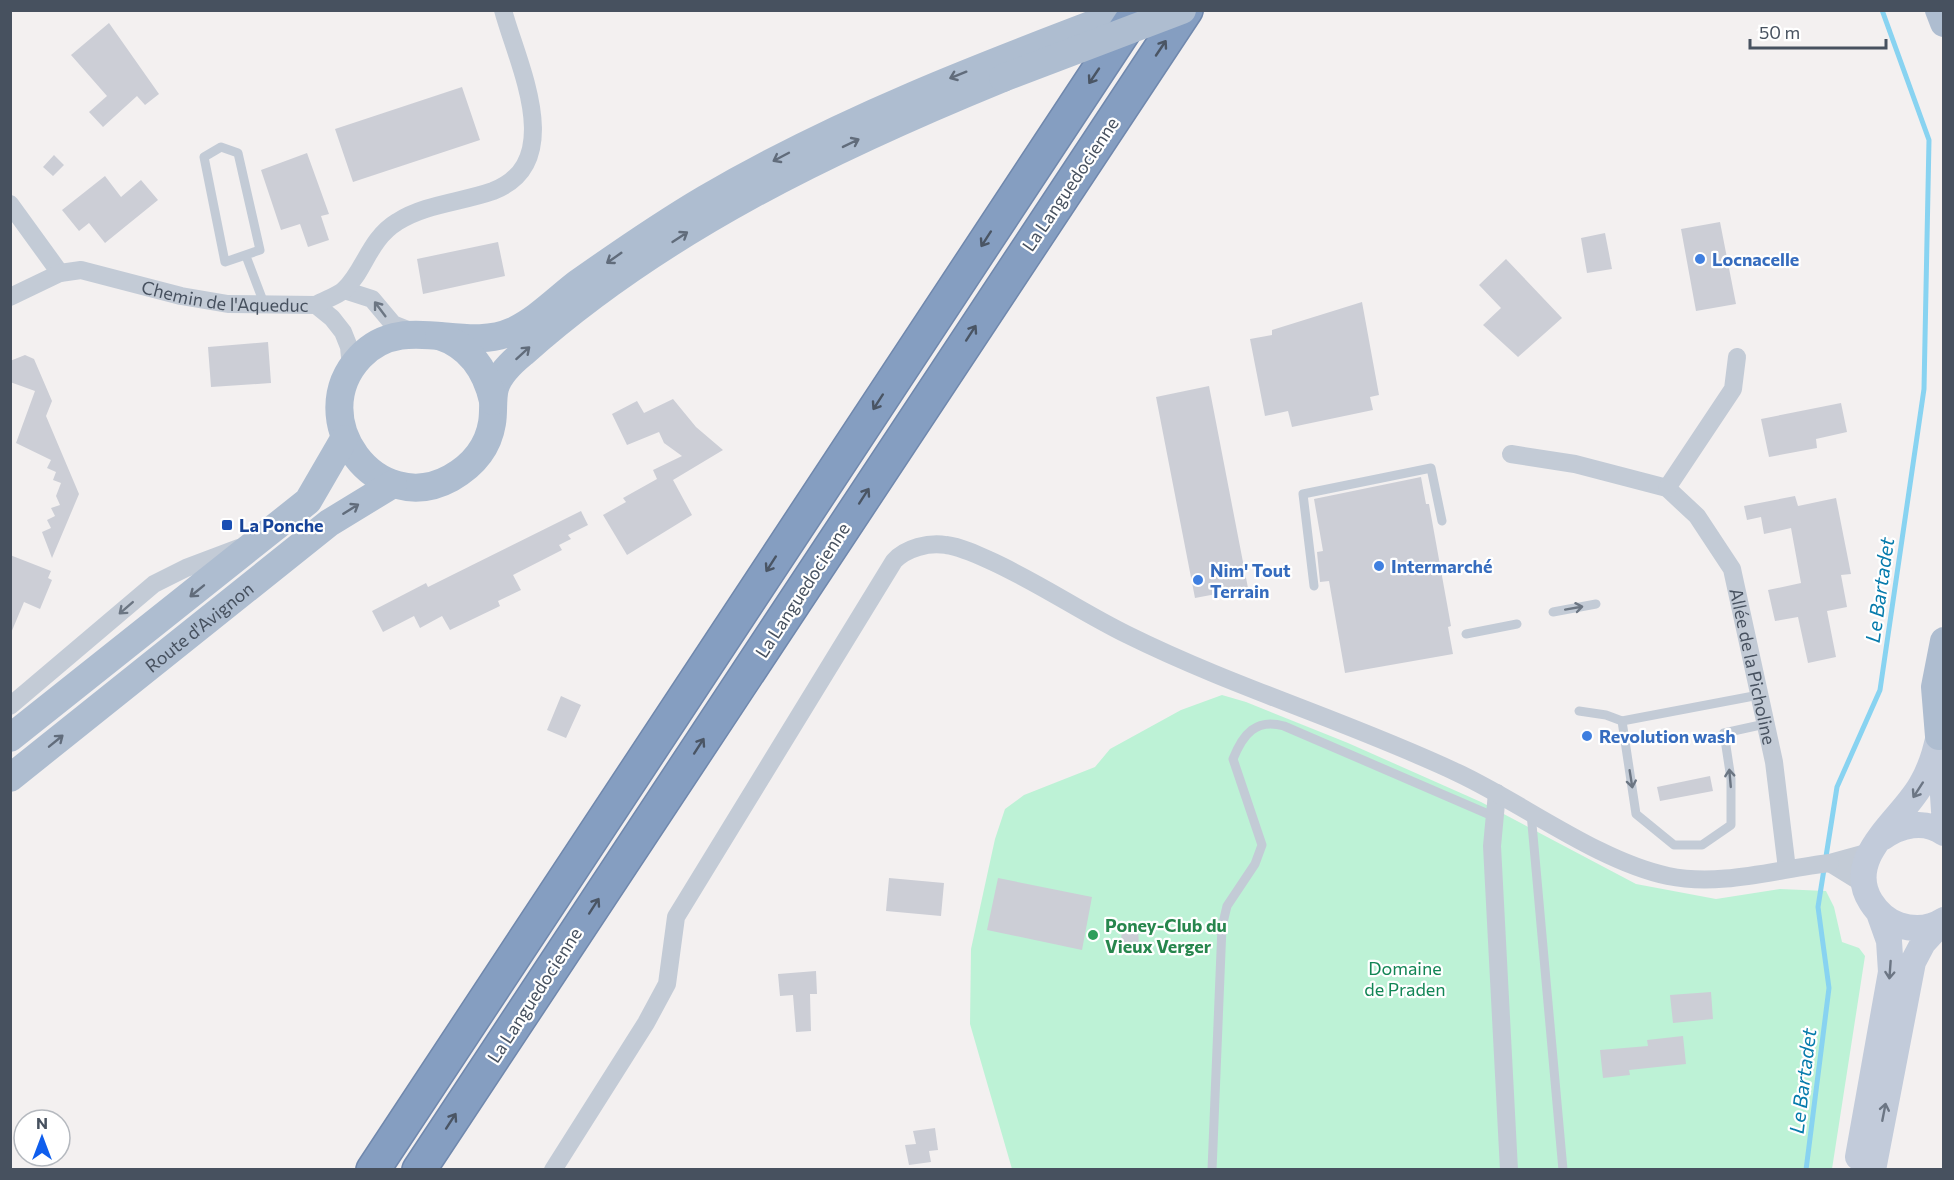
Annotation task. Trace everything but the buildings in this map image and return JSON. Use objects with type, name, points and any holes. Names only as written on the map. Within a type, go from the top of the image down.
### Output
[{"type":"highway","points":[[373,1170],[1138,10]]},
{"type":"highway","name":"La Languedocienne","points":[[419,1170],[1184,10]]},
{"type":"main road","points":[[1131,10],[1008,66],[813,162],[725,209],[678,238],[590,299],[528,348],[499,380],[493,401],[492,426],[486,442],[466,469],[444,482],[419,487],[393,484],[373,474],[356,459],[345,439],[339,421],[339,403],[343,385],[351,368],[362,354],[377,343],[422,333],[485,338],[518,329],[656,229],[757,170],[900,100],[1008,66],[1184,10]]},
{"type":"main road","points":[[1939,10],[1944,23]]},
{"type":"main road","points":[[422,333],[464,349],[478,363],[488,381],[493,401]]},
{"type":"main road","name":"Route d'Avignon","points":[[10,738],[308,501],[345,439]]},
{"type":"main road","name":"Route d'Avignon","points":[[10,778],[328,523],[393,484]]},
{"type":"main road","points":[[1944,641],[1935,687],[1941,726],[1944,811]]},
{"type":"main road","points":[[1941,726],[1934,757],[1923,783],[1875,846],[1864,868],[1864,884],[1869,900],[1879,913],[1893,923],[1908,928],[1925,928],[1944,920]]},
{"type":"main road","points":[[1875,846],[1892,830],[1908,825],[1924,825],[1944,833]]},
{"type":"main road","points":[[1855,1170],[1891,972],[1889,941],[1879,913]]},
{"type":"main road","points":[[1873,1170],[1913,962],[1923,943],[1944,920]]},
{"type":"street","points":[[316,305],[344,290],[387,228],[410,214],[500,187],[528,160],[534,129],[532,104],[503,10]]},
{"type":"street","points":[[10,204],[60,273]]},
{"type":"street","name":"Chemin de l'Aqueduc","points":[[10,297],[60,273],[91,271],[181,296],[228,304],[316,305],[332,318],[342,332],[349,347],[351,368]]},
{"type":"street","points":[[344,290],[372,299],[393,324],[422,333]]},
{"type":"street","points":[[1667,488],[1733,389],[1737,357]]},
{"type":"street","name":"Allée de la Picholine","points":[[1511,453],[1575,464],[1667,488],[1697,516],[1732,569],[1774,762],[1787,869]]},
{"type":"street","points":[[10,706],[154,584],[186,568],[247,545],[269,532]]},
{"type":"street","points":[[553,1170],[646,1023],[667,984],[676,918],[894,561],[912,549],[945,544],[974,554],[1037,582],[1077,608],[1182,661],[1391,744],[1497,793],[1600,849],[1649,871],[1670,876],[1718,878],[1830,863],[1875,846]]},
{"type":"street","points":[[1497,793],[1492,846],[1509,1170]]},
{"type":"street","points":[[1830,863],[1864,884]]},
{"type":"lane","points":[[221,147],[238,153],[260,250],[246,256],[225,262],[204,157],[221,147]]},
{"type":"lane","points":[[246,256],[265,306]]},
{"type":"lane","points":[[1314,586],[1303,494],[1431,468],[1442,521]]},
{"type":"lane","points":[[1553,612],[1596,604]]},
{"type":"lane","points":[[1466,634],[1516,624]]},
{"type":"lane","points":[[1579,711],[1606,715],[1622,721],[1759,695]]},
{"type":"lane","points":[[1622,721],[1636,814],[1674,845],[1702,845],[1731,825],[1731,779],[1724,733],[1765,724]]},
{"type":"lane","points":[[1212,1170],[1222,927],[1227,906],[1255,864],[1262,845],[1233,759],[1240,741],[1251,730],[1269,722],[1284,726],[1495,817]]},
{"type":"lane","points":[[1530,811],[1563,1170]]},
{"type":"green space","name":"Domaine de Praden","points":[[1222,695],[1246,702],[1348,743],[1481,802],[1636,884],[1716,899],[1780,889],[1826,891],[1834,907],[1842,942],[1859,948],[1865,956],[1832,1169],[1012,1169],[970,1024],[971,949],[995,839],[1005,809],[1024,795],[1095,767],[1110,749],[1181,710]]},
{"type":"waterway","name":"Le Bartadet","points":[[1806,1170],[1829,988],[1818,907],[1837,787],[1880,690],[1924,389],[1929,140],[1882,10]]},
{"type":"place","name":"Locnacelle","points":[[1700,259]]},
{"type":"place","name":"La Ponche","points":[[227,525]]},
{"type":"place","name":"Intermarché","points":[[1379,566]]},
{"type":"place","name":"Nim' Tout Terrain","points":[[1198,580]]},
{"type":"place","name":"Revolution wash","points":[[1587,736]]},
{"type":"place","name":"Poney-Club du Vieux Verger","points":[[1093,935]]}]
